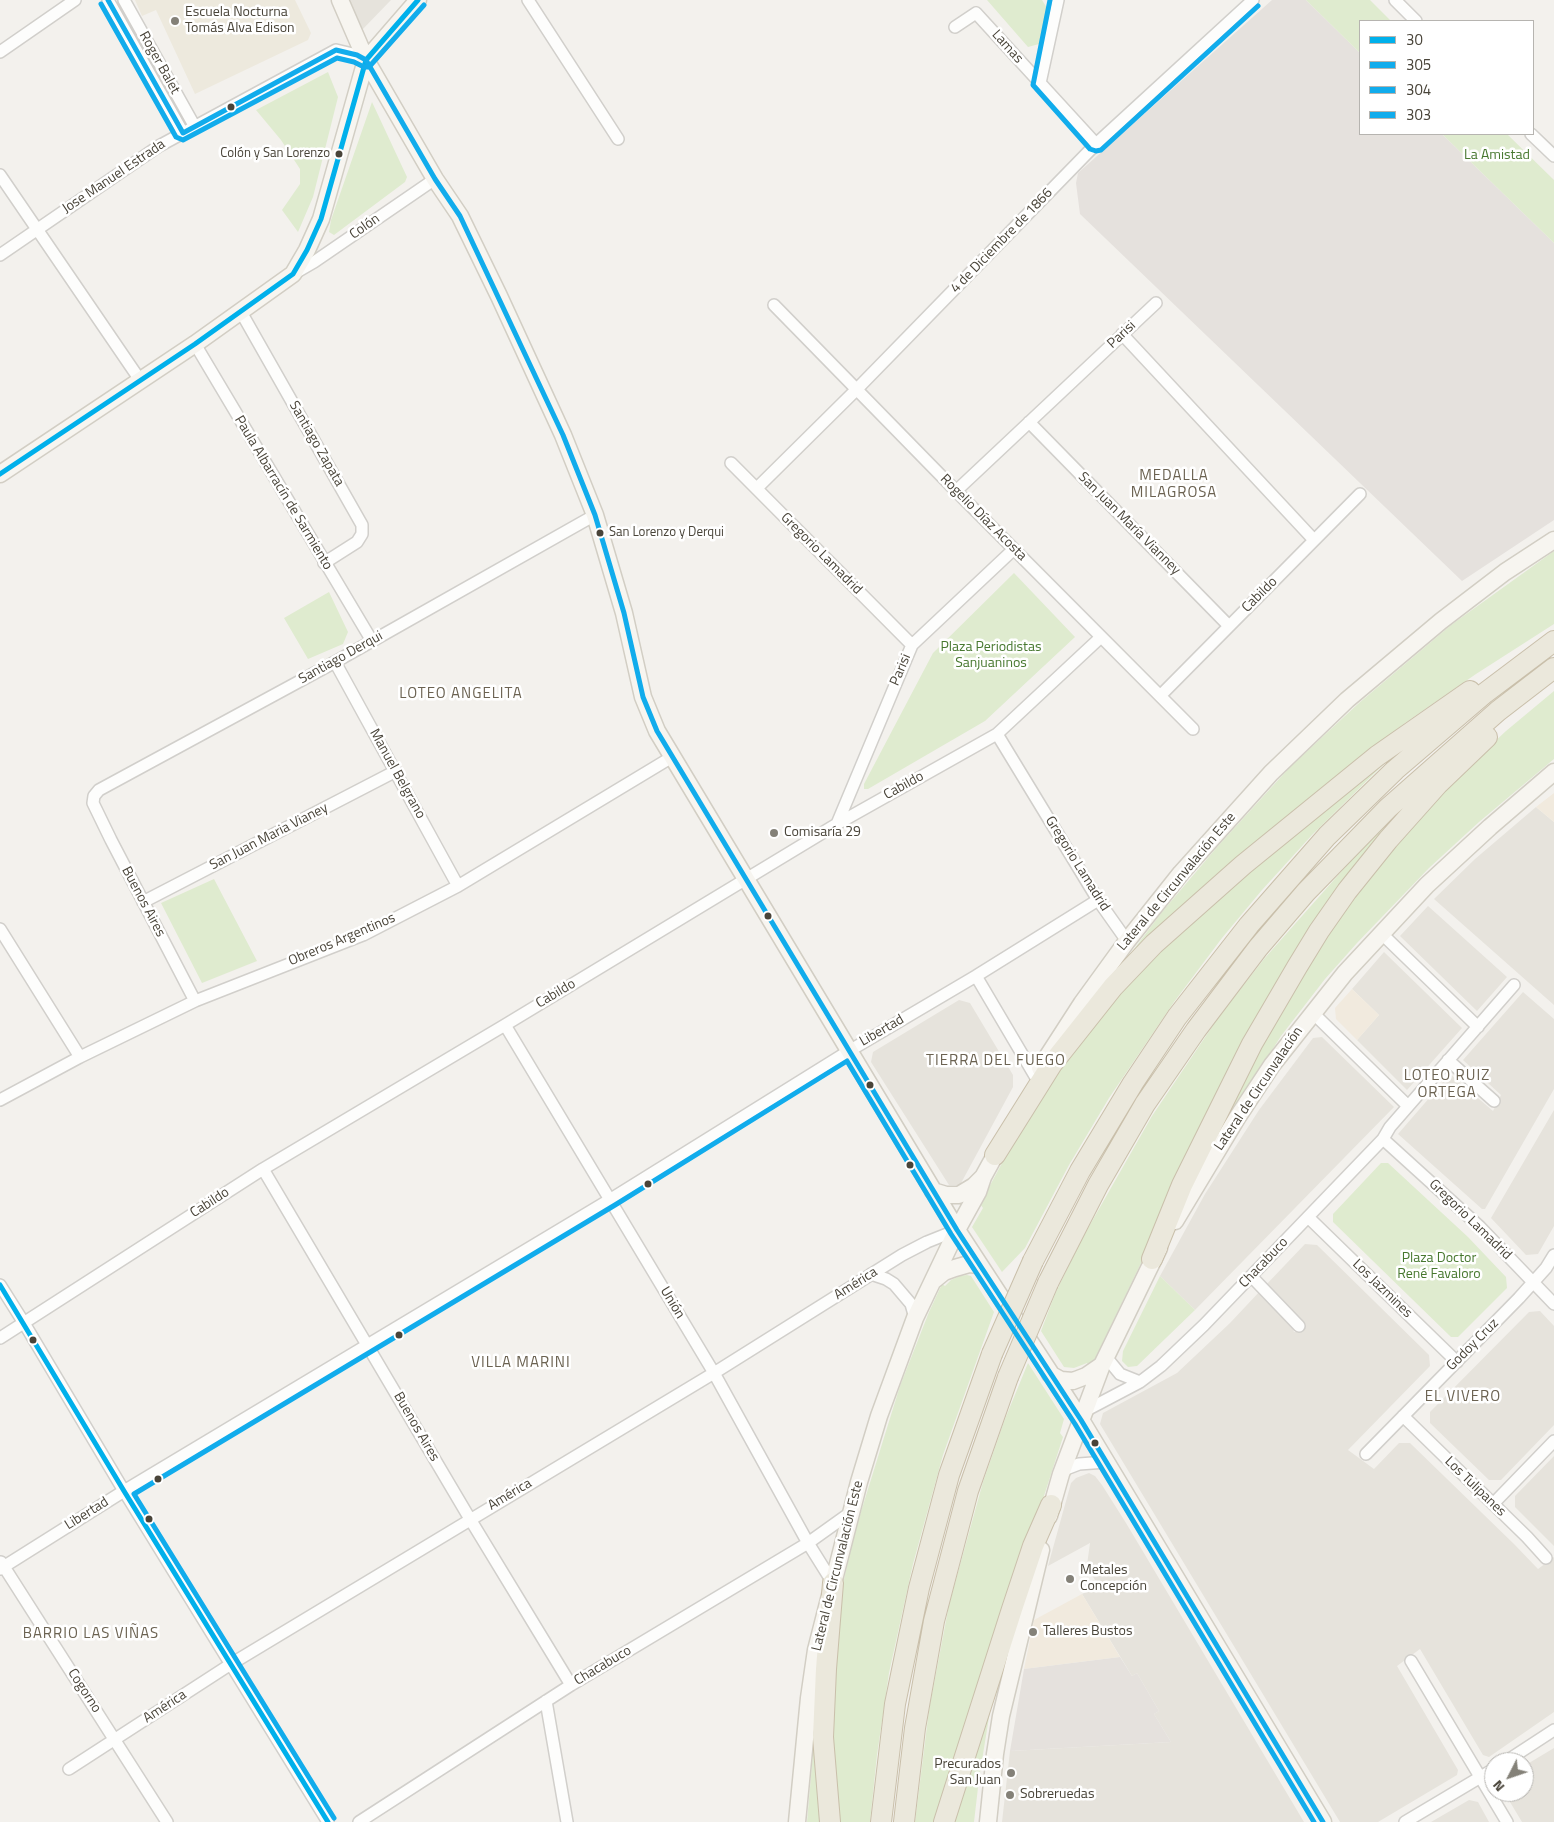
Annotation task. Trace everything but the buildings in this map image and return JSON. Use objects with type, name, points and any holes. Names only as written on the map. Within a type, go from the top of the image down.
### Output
[{"type":"highway","points":[[995,1155],[1052,1064],[1113,987],[1166,932],[1243,865],[1378,756],[1448,705],[1554,640]]},
{"type":"highway","points":[[881,1822],[896,1704],[919,1588],[949,1475],[992,1354],[1033,1261],[1080,1172],[1132,1083],[1177,1017],[1254,918],[1338,825],[1395,770],[1478,698],[1554,640]]},
{"type":"highway","points":[[904,1822],[914,1728],[934,1621],[968,1491],[1008,1377],[1048,1283],[1094,1192],[1145,1104],[1196,1030],[1258,948],[1312,885],[1375,820],[1473,732],[1554,668]]},
{"type":"highway","points":[[1152,1259],[1182,1185],[1252,1044],[1296,967],[1337,906],[1388,840],[1438,784],[1495,729],[1554,679]]},
{"type":"highway","points":[[944,1822],[1033,1546],[1051,1505]]},
{"type":"highway","points":[[830,1822],[823,1737],[826,1668],[834,1583]]},
{"type":"street","points":[[0,52],[75,0]]},
{"type":"street","name":"Roger Balet","points":[[108,0],[183,133]]},
{"type":"street","name":"Roger Balet","points":[[124,0],[195,127]]},
{"type":"street","points":[[340,0],[366,60],[435,179],[460,216],[564,435],[595,516],[624,613],[643,697],[657,731],[957,1230],[1050,1374],[1082,1416],[1106,1462],[1323,1822]]},
{"type":"street","points":[[0,474],[195,344],[293,274],[307,250],[321,219],[366,60],[418,0]]},
{"type":"street","points":[[528,0],[618,140]]},
{"type":"street","points":[[1040,83],[1058,0]]},
{"type":"street","name":"4 de Diciembre de 1866","points":[[757,488],[857,389],[1096,144],[1253,0]]},
{"type":"street","points":[[1394,0],[1415,20]]},
{"type":"street","name":"Lamas","points":[[955,27],[976,13],[1096,144]]},
{"type":"street","name":"Jose Manuel Estrada","points":[[0,254],[159,146],[336,50],[357,54],[366,60]]},
{"type":"street","points":[[1532,135],[1554,156]]},
{"type":"street","points":[[0,175],[140,380]]},
{"type":"street","name":"Colón","points":[[293,274],[314,262],[435,179]]},
{"type":"street","name":"Parisi","points":[[956,491],[1156,303]]},
{"type":"street","name":"Rogelio Díaz Acosta","points":[[774,305],[1193,729]]},
{"type":"street","name":"Santiago Zapata","points":[[241,312],[362,525],[362,534],[357,542],[324,563]]},
{"type":"street","points":[[1122,334],[1314,540]]},
{"type":"street","name":"Paula Albarracín de Sarmiento","points":[[195,344],[372,641]]},
{"type":"street","name":"San Juan María Vianney","points":[[1029,422],[1230,626]]},
{"type":"street","name":"Gregorio Lamadrid","points":[[731,463],[912,645]]},
{"type":"street","name":"Cabildo","points":[[1160,696],[1360,494]]},
{"type":"street","name":"Santiago Derqui","points":[[93,803],[94,796],[99,790],[335,662],[595,516]]},
{"type":"street","name":"Lateral de Circunvalación Este","points":[[797,1822],[812,1672],[822,1622],[834,1583],[850,1514],[879,1416],[915,1318],[930,1285],[1035,1076],[1082,1003],[1127,941],[1181,873],[1303,741],[1347,700],[1441,620],[1498,577],[1554,540]]},
{"type":"street","name":"Parisi","points":[[837,824],[912,645],[1014,549]]},
{"type":"street","name":"Cabildo","points":[[0,1338],[263,1169],[837,824],[997,734],[1101,637]]},
{"type":"street","name":"Manuel Belgrano","points":[[335,662],[458,886]]},
{"type":"street","name":"Gregorio Lamadrid","points":[[997,734],[1098,900],[1127,941]]},
{"type":"street","name":"Obreros Argentinos","points":[[0,1100],[80,1056],[195,1001],[363,935],[458,886],[672,757]]},
{"type":"street","name":"San Juan Maria Vianey","points":[[143,902],[396,771]]},
{"type":"street","name":"Lateral de Circunvalación","points":[[988,1822],[995,1754],[1008,1683],[1051,1505],[1082,1416],[1104,1361],[1152,1259],[1237,1118],[1277,1059],[1313,1012],[1364,951],[1414,898],[1464,850],[1554,772]]},
{"type":"street","name":"Buenos Aires","points":[[93,803],[195,1001]]},
{"type":"street","name":"Libertad","points":[[1,1565],[611,1199],[849,1051],[976,976],[1098,900]]},
{"type":"street","points":[[0,930],[80,1056]]},
{"type":"street","points":[[1381,933],[1478,1027]]},
{"type":"street","points":[[976,976],[1035,1076]]},
{"type":"street","name":"Chacabuco","points":[[1082,1416],[1140,1382],[1161,1366],[1383,1140],[1390,1127],[1514,986]]},
{"type":"street","points":[[1313,1012],[1408,1106]]},
{"type":"street","name":"Unión","points":[[505,1025],[714,1373],[808,1543],[834,1583]]},
{"type":"street","points":[[1448,1060],[1494,1100]]},
{"type":"street","name":"Gregorio Lamadrid","points":[[1383,1140],[1480,1227],[1554,1304]]},
{"type":"street","name":"Buenos Aires","points":[[263,1169],[470,1519],[571,1684]]},
{"type":"street","points":[[933,1191],[946,1195],[959,1195],[974,1186],[983,1177]]},
{"type":"street","name":"Los Jazmines","points":[[1308,1217],[1456,1362]]},
{"type":"street","name":"América","points":[[69,1770],[231,1664],[714,1373],[871,1274],[927,1242],[957,1230]]},
{"type":"street","name":"Godoy Cruz","points":[[1366,1454],[1533,1282],[1546,1268],[1554,1254]]},
{"type":"street","points":[[930,1285],[938,1276],[949,1270],[964,1265],[979,1265]]},
{"type":"street","points":[[871,1274],[894,1284],[911,1304],[915,1318]]},
{"type":"street","points":[[1251,1276],[1299,1326]]},
{"type":"street","points":[[0,1285],[124,1491],[328,1822]]},
{"type":"street","points":[[1050,1374],[1061,1380],[1073,1381],[1086,1376],[1104,1361],[1120,1374],[1140,1382]]},
{"type":"street","name":"Los Tulipanes","points":[[1403,1416],[1546,1558]]},
{"type":"street","points":[[1492,1504],[1554,1441]]},
{"type":"street","points":[[1061,1474],[1066,1469],[1079,1464],[1106,1462]]},
{"type":"street","name":"Chacabuco","points":[[359,1822],[571,1684],[808,1543],[850,1514]]},
{"type":"street","name":"Cogorno","points":[[1,1565],[116,1740],[167,1822]]},
{"type":"street","points":[[1411,1661],[1506,1822]]},
{"type":"street","points":[[546,1701],[566,1822]]},
{"type":"street","points":[[1520,1752],[1554,1730]]},
{"type":"street","points":[[1405,1822],[1484,1775]]},
{"type":"shaded area","points":[[135,0],[295,0],[311,33],[308,40],[195,94],[156,10],[142,16]]},
{"type":"shaded area","points":[[350,0],[391,0],[362,30]]},
{"type":"shaded area","points":[[1272,0],[1306,0],[1359,52],[1359,135],[1443,135],[1554,243],[1554,520],[1462,581],[1080,214],[1076,183],[1078,173]]},
{"type":"shaded area","points":[[1554,793],[1554,822],[1536,807]]},
{"type":"shaded area","points":[[1536,807],[1554,822],[1554,1005],[1434,899],[1475,859]]},
{"type":"shaded area","points":[[1428,906],[1507,977],[1477,1011],[1400,936]]},
{"type":"shaded area","points":[[1384,952],[1462,1028],[1407,1090],[1357,1040],[1379,1015],[1352,989]]},
{"type":"shaded area","points":[[1352,989],[1379,1015],[1357,1040],[1336,1019],[1335,1008]]},
{"type":"shaded area","points":[[1523,992],[1554,1019],[1554,1089],[1485,1209],[1482,1209],[1398,1134],[1450,1074],[1493,1111],[1501,1095],[1463,1060]]},
{"type":"shaded area","points":[[959,1000],[970,1003],[1013,1075],[1013,1087],[960,1185],[949,1185],[871,1062],[873,1052]]},
{"type":"shaded area","points":[[1322,1037],[1394,1107],[1195,1310],[1160,1276],[1205,1194],[1259,1110],[1313,1038]]},
{"type":"shaded area","points":[[1554,1110],[1554,1226],[1538,1254],[1526,1255],[1491,1218]]},
{"type":"shaded area","points":[[1305,1244],[1317,1245],[1429,1355],[1430,1366],[1348,1450],[1374,1469],[1399,1443],[1410,1443],[1538,1569],[1554,1557],[1554,1712],[1496,1752],[1484,1752],[1483,1755],[1420,1649],[1397,1666],[1458,1770],[1457,1775],[1378,1822],[1340,1822],[1100,1424],[1103,1413],[1177,1373],[1230,1323],[1261,1290],[1288,1318],[1294,1332],[1299,1332],[1303,1327],[1264,1287]]},
{"type":"shaded area","points":[[1540,1311],[1554,1326],[1554,1425],[1501,1480],[1489,1480],[1430,1423],[1430,1412],[1529,1312]]},
{"type":"shaded area","points":[[1554,1456],[1554,1546],[1515,1507],[1515,1496]]},
{"type":"shaded area","points":[[1089,1473],[1095,1476],[1102,1485],[1126,1523],[1304,1822],[1002,1822],[1010,1751],[1171,1742],[1154,1714],[1159,1711],[1137,1673],[1132,1676],[1082,1594],[1098,1586],[1087,1565],[1090,1543],[1048,1566],[1071,1483],[1076,1478]]},
{"type":"shaded area","points":[[1082,1594],[1120,1657],[1024,1669],[1034,1620]]},
{"type":"shaded area","points":[[1120,1657],[1132,1676],[1137,1673],[1159,1711],[1154,1714],[1171,1742],[1010,1751],[1024,1669]]},
{"type":"shaded area","points":[[1554,1748],[1554,1822],[1522,1822],[1510,1802],[1534,1802],[1534,1760]]},
{"type":"shaded area","points":[[1469,1800],[1478,1802],[1489,1822],[1431,1822]]},
{"type":"green space","points":[[987,0],[1042,0],[1047,8],[1039,44],[1028,47]]},
{"type":"green space","points":[[1306,0],[1370,0],[1390,20],[1359,20],[1359,52]]},
{"type":"green space","points":[[328,72],[338,97],[313,197],[298,232],[282,210],[300,184],[300,169],[281,140],[256,110]]},
{"type":"green space","points":[[372,102],[407,177],[405,182],[334,235],[329,232],[331,220]]},
{"type":"green space","name":"La Amistad","points":[[1443,135],[1508,135],[1554,180],[1554,243]]},
{"type":"green space","points":[[1554,551],[1554,624],[1476,674],[1405,723],[1351,765],[1176,911],[1125,961],[1162,912],[1218,846],[1290,767],[1359,703],[1451,625]]},
{"type":"green space","name":"Plaza Periodistas Sanjuaninos","points":[[1014,573],[1075,637],[985,721],[868,789],[864,789],[864,784],[933,653]]},
{"type":"green space","points":[[329,592],[348,632],[343,644],[308,659],[284,618]]},
{"type":"green space","points":[[1554,691],[1554,759],[1479,822],[1429,868],[1325,979],[1281,1036],[1225,1125],[1197,1164],[1302,973],[1353,898],[1421,816],[1474,761],[1506,731]]},
{"type":"green space","points":[[1387,761],[1312,835],[1222,938],[1174,1002],[1109,1098],[1069,1165],[1025,1248],[1002,1272],[972,1227],[983,1208],[980,1204],[1023,1124],[1056,1069],[1165,940]]},
{"type":"green space","points":[[1412,799],[1392,828],[1193,1155],[1092,1365],[1090,1367],[1087,1363],[1074,1368],[1064,1367],[1041,1331],[1055,1294],[1083,1237],[1152,1116],[1218,1018],[1264,959],[1348,864]]},
{"type":"green space","points":[[214,879],[257,961],[202,983],[161,903]]},
{"type":"green space","name":"Plaza Doctor René Favaloro","points":[[1381,1163],[1388,1163],[1468,1237],[1506,1277],[1507,1288],[1458,1337],[1451,1337],[1333,1222],[1333,1214]]},
{"type":"green space","points":[[967,1275],[971,1276],[994,1312],[943,1455],[913,1564],[889,1673],[877,1755],[870,1822],[834,1822],[828,1757],[842,1588],[855,1531],[900,1386],[929,1312],[942,1284],[945,1286],[951,1280]]},
{"type":"green space","points":[[1160,1276],[1195,1310],[1137,1366],[1128,1367],[1122,1361],[1123,1351]]},
{"type":"green space","points":[[1028,1363],[1064,1419],[1060,1433],[1063,1437],[939,1822],[915,1822],[929,1710],[949,1605],[983,1482],[1005,1419]]},
{"type":"green space","points":[[994,1696],[979,1779],[974,1822],[952,1822]]},
{"type":"green space","points":[[817,1706],[823,1822],[807,1822],[813,1753]]},
{"type":"transit line","name":"305","points":[[108,0],[183,133],[336,50],[357,55],[366,60],[435,179],[460,216],[563,435],[595,515],[624,613],[643,697],[657,731],[957,1230],[1081,1420],[1323,1822]]},
{"type":"transit line","name":"30","points":[[0,474],[195,344],[293,274],[307,250],[321,219],[366,60],[418,0]]},
{"type":"transit line","name":"303","points":[[1050,0],[1033,85],[1090,149],[1096,151],[1101,150],[1258,6]]},
{"type":"transit line","name":"303","points":[[101,4],[176,137],[183,140],[337,58],[369,67],[424,5]]},
{"type":"transit line","name":"304","points":[[334,1818],[134,1494],[615,1205],[847,1061],[951,1234],[1075,1424],[1314,1822]]},
{"type":"transit line","name":"30","points":[[0,1285],[124,1491],[328,1822]]},
{"type":"place","name":"Escuela Nocturna Tomás Alva Edison","points":[[175,21]]},
{"type":"place","name":"Colón y San Lorenzo","points":[[339,154]]},
{"type":"place","name":"San Lorenzo y Derqui","points":[[600,533]]},
{"type":"place","name":"Comisaría 29","points":[[774,833]]},
{"type":"place","name":"Metales Concepción","points":[[1070,1579]]},
{"type":"place","name":"Talleres Bustos","points":[[1033,1632]]},
{"type":"place","name":"Precurados San Juan","points":[[1011,1773]]},
{"type":"place","name":"Sobreruedas","points":[[1010,1795]]},
{"type":"district","name":"MEDALLA MILAGROSA","points":[[1174,484]]},
{"type":"district","name":"LOTEO ANGELITA","points":[[461,694]]},
{"type":"district","name":"TIERRA DEL FUEGO","points":[[996,1061]]},
{"type":"district","name":"LOTEO RUIZ ORTEGA","points":[[1447,1084]]},
{"type":"district","name":"VILLA MARINI","points":[[521,1363]]},
{"type":"district","name":"EL VIVERO","points":[[1463,1397]]},
{"type":"district","name":"BARRIO LAS VIÑAS","points":[[91,1634]]}]
